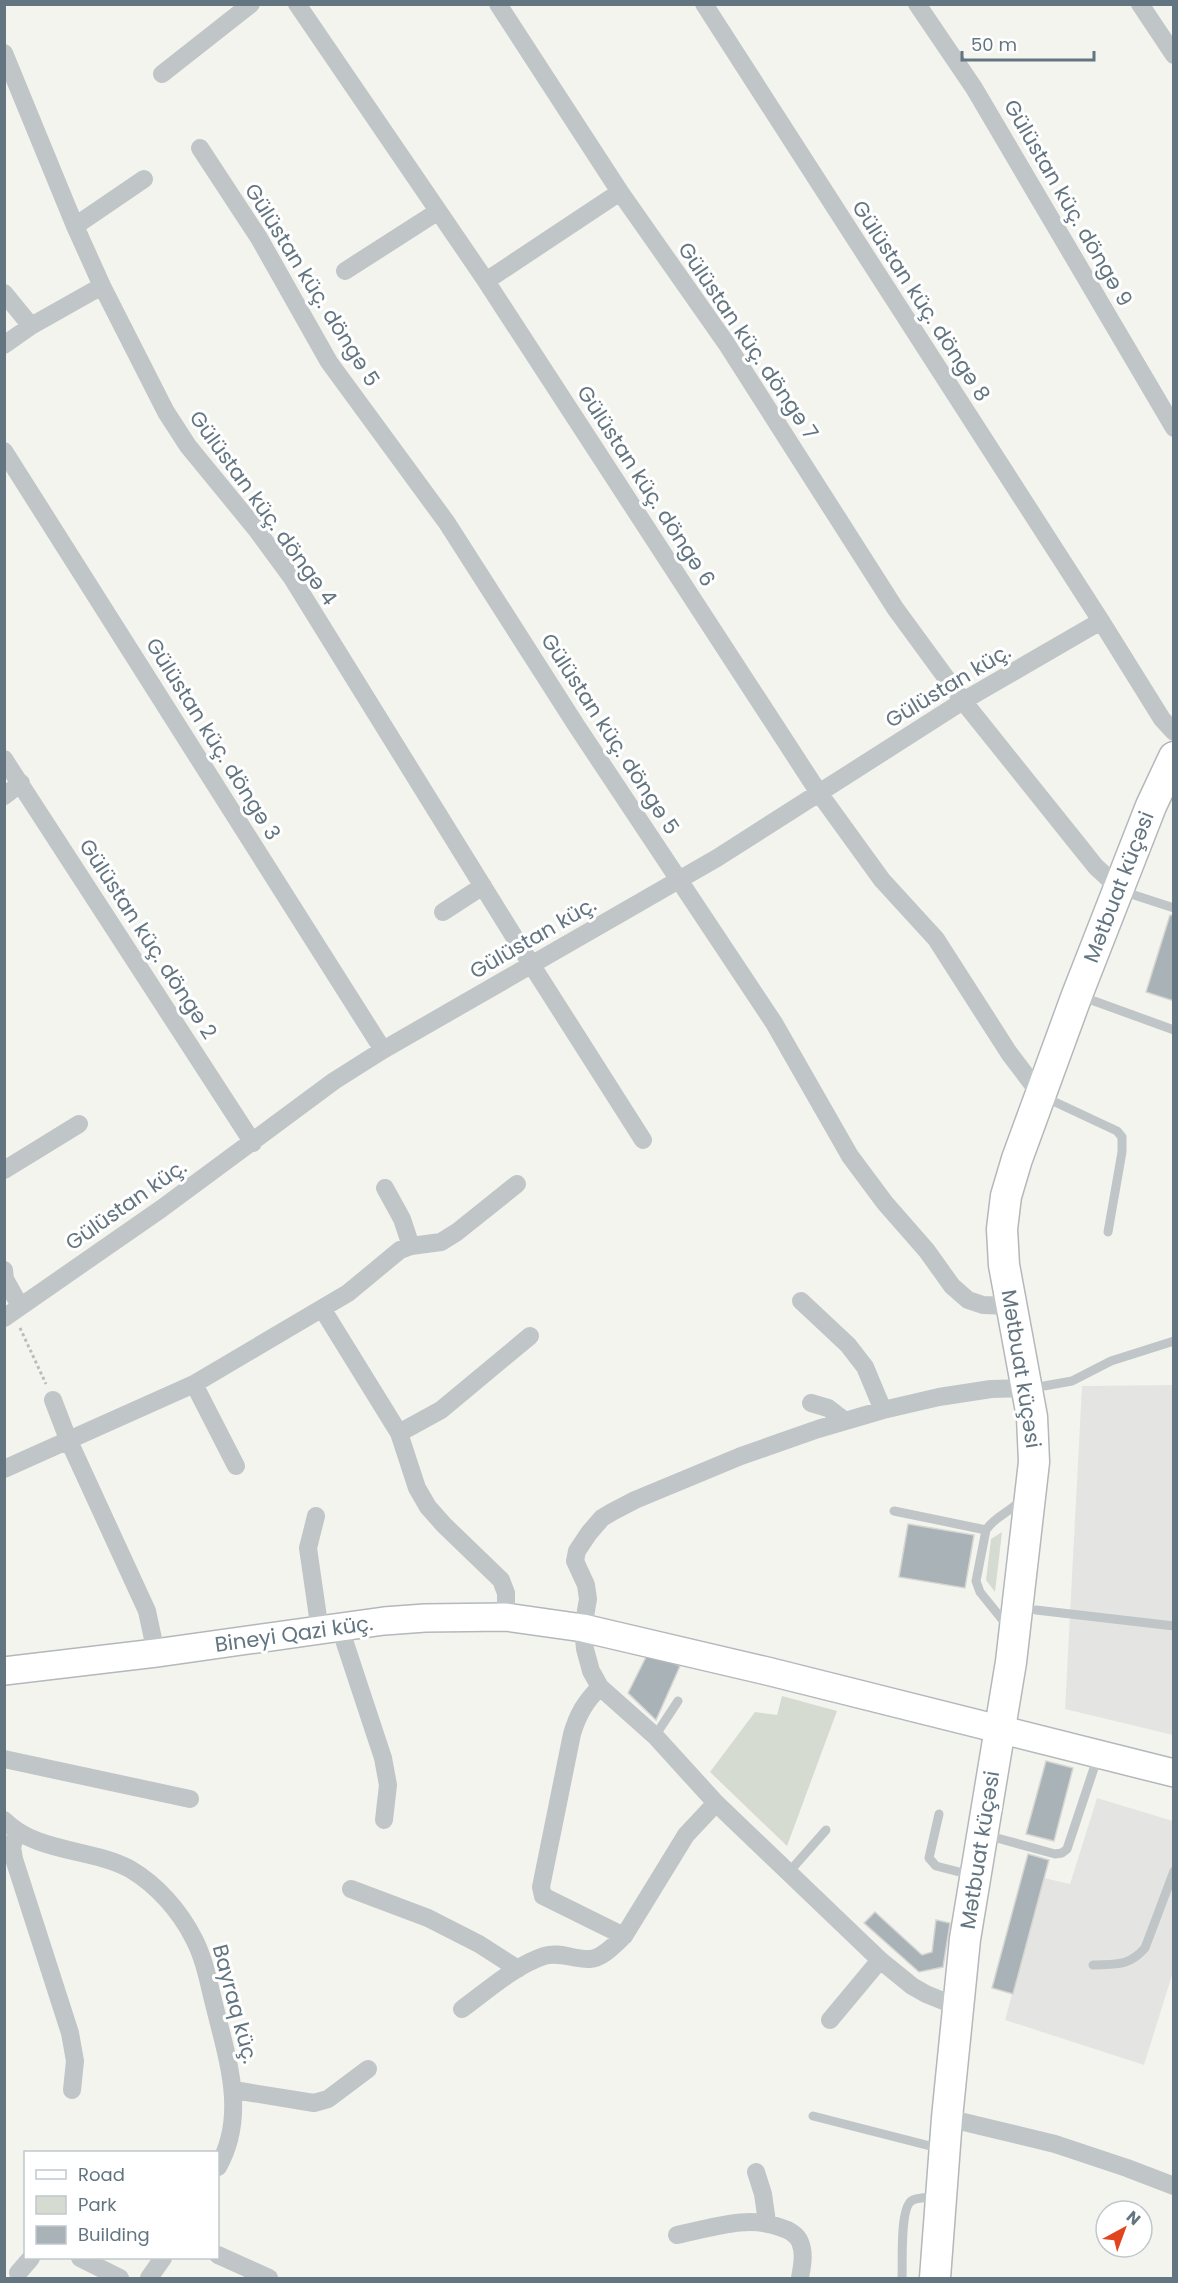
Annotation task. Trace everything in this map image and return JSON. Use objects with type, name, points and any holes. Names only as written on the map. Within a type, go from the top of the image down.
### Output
[{"type":"main road","name":"Mətbuat küçəsi","points":[[935,2278],[944,2149],[965,1938],[976,1876],[1036,1610],[1052,1466],[1050,1417],[1036,1387],[1011,1306],[1004,1265],[1002,1229],[1006,1196],[1048,1098],[1126,891],[1173,757]]},
{"type":"main road","name":"Mətbuat küçəsi","points":[[1126,891],[1173,795]]},
{"type":"main road","name":"Mətbuat küçəsi","points":[[958,2007],[1011,1784],[1010,1732],[1014,1635],[1032,1486],[1036,1387],[1019,1232],[1023,1200],[1048,1098]]},
{"type":"main road","name":"Bineyi Qazi küç.","points":[[4,1671],[425,1618],[506,1617],[583,1628],[1173,1773]]},
{"type":"street","points":[[162,74],[250,4]]},
{"type":"street","name":"Gülüstan küç. döngə 6","points":[[297,4],[486,281],[819,793],[882,880],[897,898],[923,922],[936,939],[1009,1053],[1048,1098]]},
{"type":"street","name":"Gülüstan küç. döngə 7","points":[[498,4],[620,192],[726,344],[895,608],[963,701],[1096,867],[1126,891]]},
{"type":"street","name":"Gülüstan küç. döngə 8","points":[[704,4],[1162,719],[1173,732]]},
{"type":"street","name":"Gülüstan küç. döngə 9","points":[[917,4],[975,88],[1173,428]]},
{"type":"street","points":[[1140,4],[1173,55]]},
{"type":"street","name":"Gülüstan küç. döngə 4","points":[[4,53],[102,286],[166,412],[188,446],[256,529],[292,578],[643,1140]]},
{"type":"street","name":"Gülüstan küç. döngə 5","points":[[200,148],[259,238],[329,362],[447,523],[774,1023],[850,1156],[885,1203],[927,1251],[952,1286],[968,1300],[982,1305],[1011,1306]]},
{"type":"street","points":[[75,226],[144,179]]},
{"type":"street","points":[[486,281],[620,192]]},
{"type":"street","points":[[345,271],[438,212]]},
{"type":"street","points":[[4,345],[102,286]]},
{"type":"street","points":[[4,293],[31,327]]},
{"type":"street","name":"Gülüstan küç. döngə 3","points":[[4,451],[382,1050]]},
{"type":"street","name":"Gülüstan küç.","points":[[12,1313],[253,1143],[334,1081],[382,1050],[679,880],[963,701],[1101,621]]},
{"type":"street","name":"Gülüstan küç. döngə 2","points":[[4,759],[253,1143]]},
{"type":"street","points":[[4,796],[21,783]]},
{"type":"street","points":[[443,912],[483,886]]},
{"type":"street","points":[[4,1170],[79,1124]]},
{"type":"street","points":[[4,1469],[194,1384],[323,1310],[348,1293],[400,1250],[411,1246],[441,1242],[457,1232],[516,1184]]},
{"type":"street","points":[[385,1188],[402,1219],[411,1246]]},
{"type":"street","points":[[4,1270],[12,1313]]},
{"type":"street","points":[[801,1301],[848,1345],[865,1367],[883,1410]]},
{"type":"street","points":[[323,1310],[399,1433],[417,1488],[428,1506],[444,1525],[501,1580],[506,1593],[506,1617]]},
{"type":"street","points":[[399,1433],[441,1410],[530,1336]]},
{"type":"street","points":[[194,1384],[236,1466]]},
{"type":"street","points":[[958,2007],[919,1990],[880,1960],[716,1803],[655,1736],[600,1687],[591,1671],[585,1650],[583,1628],[588,1599],[586,1585],[576,1561],[577,1551],[588,1533],[602,1518],[635,1500],[741,1456],[818,1428],[939,1397],[991,1389],[1036,1387]]},
{"type":"street","points":[[53,1400],[68,1439],[147,1611],[156,1653]]},
{"type":"street","points":[[811,1403],[828,1408],[845,1421]]},
{"type":"street","points":[[316,1515],[308,1548],[330,1629],[383,1758],[388,1785],[384,1820]]},
{"type":"street","points":[[600,1687],[579,1712],[572,1734],[541,1887],[543,1896],[624,1936]]},
{"type":"street","points":[[4,1759],[190,1799]]},
{"type":"street","points":[[462,2009],[518,1969],[542,1956],[552,1954],[590,1959],[610,1949],[624,1936],[686,1835],[716,1803]]},
{"type":"street","points":[[11,1826],[14,1859],[70,2033],[75,2061],[72,2090]]},
{"type":"street","name":"Bayraq küç.","points":[[11,1826],[44,1842],[102,1857],[129,1868],[162,1893],[183,1920],[195,1941],[207,1973],[232,2075],[233,2119],[219,2164]]},
{"type":"street","points":[[351,1889],[428,1918],[479,1944],[518,1969]]},
{"type":"street","points":[[830,2020],[880,1960]]},
{"type":"street","points":[[234,2090],[314,2103],[328,2099],[369,2069]]},
{"type":"street","points":[[947,2118],[1055,2144],[1173,2186]]},
{"type":"street","points":[[756,2172],[763,2194],[767,2222]]},
{"type":"street","points":[[677,2235],[745,2221],[767,2222],[789,2230],[799,2239],[803,2255],[800,2278]]},
{"type":"street","points":[[18,2273],[30,2259]]},
{"type":"street","points":[[82,2259],[120,2278]]},
{"type":"street","points":[[149,2278],[162,2259]]},
{"type":"street","points":[[223,2265],[270,2278]]},
{"type":"lane","points":[[1126,891],[1173,908]]},
{"type":"lane","points":[[1085,998],[1173,1030]]},
{"type":"lane","points":[[1048,1098],[1117,1131],[1122,1137],[1122,1152],[1108,1232]]},
{"type":"lane","points":[[1036,1387],[1072,1381],[1111,1361],[1173,1341]]},
{"type":"lane","points":[[1014,1635],[980,1592],[976,1581],[986,1530],[990,1523],[1015,1506],[1032,1486]]},
{"type":"lane","points":[[894,1511],[986,1530]]},
{"type":"lane","points":[[1036,1610],[1173,1626]]},
{"type":"lane","points":[[655,1736],[678,1701]]},
{"type":"lane","points":[[997,1838],[1055,1854],[1067,1849],[1099,1754]]},
{"type":"lane","points":[[939,1814],[929,1858],[936,1866],[976,1876]]},
{"type":"lane","points":[[789,1872],[826,1830]]},
{"type":"lane","points":[[1093,1965],[1126,1964],[1145,1948],[1173,1871]]},
{"type":"lane","points":[[813,2116],[944,2149]]},
{"type":"lane","points":[[902,2278],[904,2214],[908,2204],[913,2200],[940,2197]]},
{"type":"path","points":[[12,1313],[53,1400]]},
{"type":"shaded area","points":[[1173,1385],[1173,1735],[1065,1709],[1082,1386]]},
{"type":"shaded area","points":[[1097,1798],[1173,1821],[1173,1972],[1144,2065],[1005,2020],[1044,1878],[1070,1884]]},
{"type":"green space","points":[[1002,1532],[995,1592],[986,1580],[991,1539]]},
{"type":"green space","points":[[782,1696],[837,1711],[787,1846],[710,1772],[755,1712],[777,1715]]},
{"type":"building","points":[[1170,915],[1174,916],[1174,1001],[1146,992]]},
{"type":"building","points":[[908,1524],[974,1535],[965,1588],[899,1577]]},
{"type":"building","points":[[648,1653],[680,1666],[656,1720],[628,1693]]},
{"type":"building","points":[[1046,1761],[1073,1768],[1054,1841],[1026,1834]]},
{"type":"building","points":[[1028,1854],[1049,1860],[1013,1994],[992,1988]]},
{"type":"building","points":[[875,1912],[922,1955],[932,1952],[936,1920],[950,1923],[943,1967],[919,1972],[864,1923]]}]
